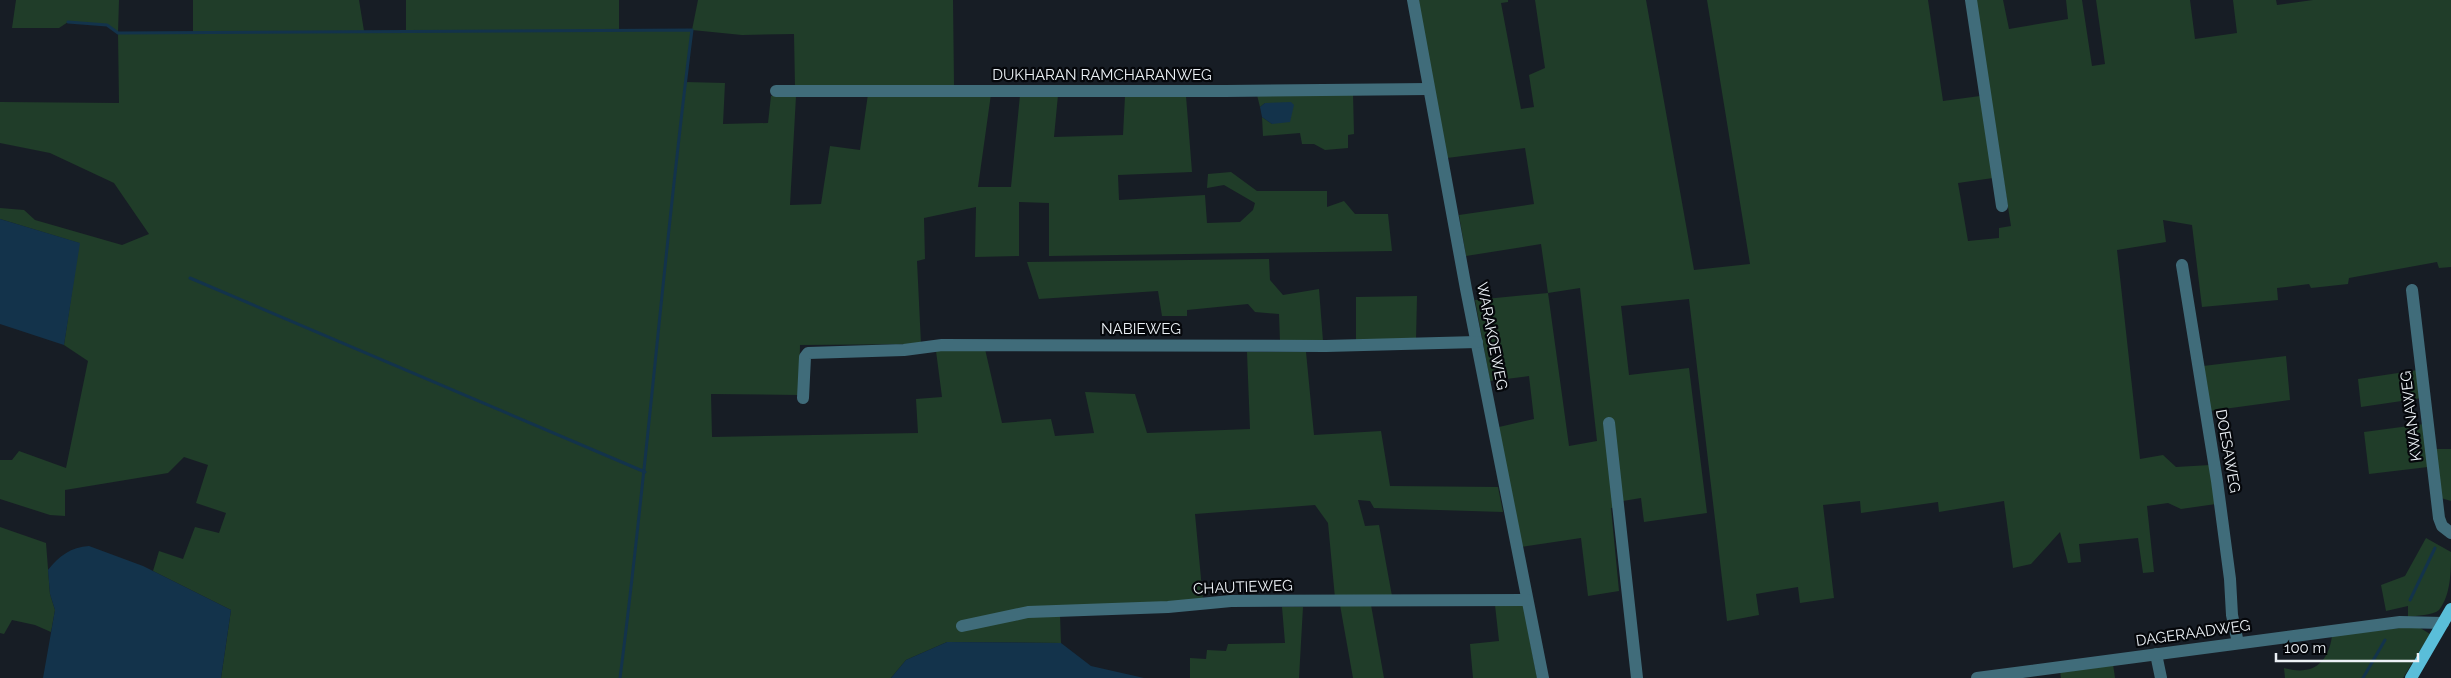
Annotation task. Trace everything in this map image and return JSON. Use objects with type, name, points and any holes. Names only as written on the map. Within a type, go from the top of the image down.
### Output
[{"type":"main road","points":[[2410,678],[2451,609]]},
{"type":"street","name":"WARAKOEWEG","points":[[1413,0],[1477,342],[1543,678]]},
{"type":"street","points":[[1971,0],[2002,206]]},
{"type":"street","name":"DUKHARAN RAMCHARANWEG","points":[[776,91],[1177,92],[1429,89]]},
{"type":"street","name":"DOESAWEG","points":[[2182,265],[2217,481],[2230,579],[2232,615],[2238,643]]},
{"type":"street","name":"KWANAWEG","points":[[2412,290],[2439,518],[2442,526],[2451,533]]},
{"type":"street","name":"NABIEWEG","points":[[803,398],[806,355],[904,350],[942,345],[1326,346],[1477,342]]},
{"type":"street","points":[[1609,424],[1637,678]]},
{"type":"street","name":"CHAUTIEWEG","points":[[962,626],[1028,612],[1159,608],[1231,601],[1527,600]]},
{"type":"street","name":"DAGERAADWEG","points":[[1977,678],[2400,622],[2443,623]]},
{"type":"street","points":[[2156,654],[2161,678]]},
{"type":"green space","points":[[16,0],[119,0],[118,33],[107,25],[68,22],[59,28],[12,28]]},
{"type":"green space","points":[[193,0],[359,0],[364,31],[406,31],[406,0],[619,0],[619,30],[692,30],[685,82],[725,83],[723,124],[768,123],[771,96],[796,96],[790,205],[821,204],[830,146],[860,150],[868,94],[991,94],[978,187],[1011,187],[1020,95],[1058,95],[1054,137],[1123,135],[1125,96],[1186,96],[1192,172],[1118,175],[1119,200],[1205,195],[1207,223],[1240,222],[1253,210],[1255,203],[1224,185],[1207,188],[1208,174],[1231,172],[1257,191],[1327,191],[1327,207],[1344,201],[1355,214],[1388,214],[1392,251],[1049,256],[1049,203],[1019,202],[1019,256],[975,257],[976,207],[924,218],[925,259],[917,261],[921,344],[800,345],[799,395],[711,394],[712,437],[918,433],[916,399],[942,397],[936,351],[985,349],[1002,423],[1051,419],[1055,436],[1094,433],[1085,392],[1135,394],[1147,433],[1250,429],[1247,352],[1306,352],[1314,435],[1381,431],[1390,486],[1498,487],[1503,512],[1374,508],[1370,501],[1358,500],[1365,526],[1379,525],[1392,596],[1335,598],[1328,523],[1315,505],[1195,514],[1203,600],[1029,614],[1060,615],[1061,643],[947,642],[906,660],[891,678],[221,678],[231,610],[153,571],[159,551],[183,559],[195,527],[219,533],[226,513],[196,503],[208,465],[184,457],[168,473],[65,490],[65,516],[50,515],[0,499],[0,460],[12,460],[19,451],[66,468],[88,361],[64,345],[79,243],[0,219],[0,208],[24,210],[35,220],[122,245],[149,234],[114,183],[50,153],[0,143],[0,102],[119,103],[118,33],[193,32]]},
{"type":"green space","points":[[698,0],[953,0],[954,85],[795,87],[794,34],[742,35],[692,30]]},
{"type":"green space","points":[[1418,0],[1508,0],[1508,2],[1501,3],[1521,109],[1534,107],[1529,75],[1545,68],[1535,0],[1646,0],[1694,270],[1750,264],[1707,0],[1928,0],[1943,101],[1980,96],[1993,178],[1958,183],[1968,241],[1999,238],[1999,228],[2011,226],[1975,0],[2003,0],[2009,29],[2068,19],[2066,0],[2082,0],[2092,66],[2105,64],[2096,0],[2190,0],[2195,39],[2237,33],[2233,0],[2276,0],[2277,5],[2313,0],[2451,0],[2451,267],[2439,268],[2437,262],[2349,278],[2348,284],[2311,288],[2309,284],[2277,288],[2278,300],[2202,307],[2192,225],[2163,220],[2166,242],[2117,250],[2140,459],[2163,455],[2176,467],[2210,465],[2216,504],[2181,509],[2168,503],[2147,506],[2154,572],[2143,573],[2138,538],[2079,544],[2081,562],[2068,563],[2060,532],[2031,564],[2013,568],[2004,501],[1939,512],[1938,502],[1861,513],[1860,501],[1823,505],[1834,598],[1800,603],[1798,587],[1756,594],[1759,615],[1727,621],[1689,299],[1621,306],[1629,375],[1689,368],[1707,513],[1644,522],[1641,498],[1623,501],[1624,507],[1611,508],[1619,591],[1588,596],[1581,538],[1521,547],[1499,427],[1534,419],[1529,376],[1490,381],[1475,300],[1548,293],[1541,244],[1466,256],[1459,215],[1534,204],[1525,148],[1447,158]],"holes":[[[1580,288],[1597,441],[1569,446],[1548,293]]]},
{"type":"green space","points":[[1353,94],[1354,134],[1348,135],[1348,148],[1325,150],[1314,144],[1302,144],[1300,133],[1263,136],[1262,117],[1272,124],[1265,103],[1260,107],[1257,95]]},
{"type":"green space","points":[[1269,259],[1270,280],[1283,295],[1319,289],[1323,341],[1280,341],[1279,314],[1255,312],[1248,304],[1187,310],[1187,316],[1162,316],[1158,291],[1039,299],[1027,262]]},
{"type":"green space","points":[[1417,296],[1416,340],[1356,341],[1356,297]]},
{"type":"green space","points":[[2286,356],[2290,400],[2209,411],[2203,366]]},
{"type":"green space","points":[[2418,370],[2422,398],[2361,407],[2358,379]]},
{"type":"green space","points":[[2424,424],[2428,467],[2369,474],[2364,432]]},
{"type":"green space","points":[[2434,449],[2451,449],[2451,501],[2441,498]]},
{"type":"green space","points":[[0,527],[46,543],[50,594],[55,610],[51,632],[35,625],[12,620],[4,634],[0,633]]},
{"type":"green space","points":[[2426,538],[2451,552],[2450,582],[2443,604],[2436,612],[2408,617],[2408,606],[2386,611],[2381,585],[2405,576]]},
{"type":"green space","points":[[1523,604],[1537,678],[1473,678],[1470,644],[1499,641],[1495,605]]},
{"type":"green space","points":[[1340,605],[1371,605],[1384,678],[1353,678]]},
{"type":"green space","points":[[1282,607],[1303,607],[1299,678],[1190,678],[1190,658],[1206,659],[1207,650],[1226,651],[1228,644],[1285,643]]},
{"type":"green space","points":[[2417,626],[2430,634],[2403,678],[2285,678],[2284,668],[2303,670],[2317,666],[2327,654],[2332,636]]},
{"type":"green space","points":[[2113,664],[2115,678],[2061,678],[2060,671]]},
{"type":"water","points":[[1291,102],[1294,105],[1290,122],[1272,124],[1262,117],[1260,107],[1265,103]]},
{"type":"water","points":[[0,219],[80,243],[64,345],[0,324]]},
{"type":"water","points":[[89,546],[143,566],[231,610],[221,678],[43,678],[55,610],[50,594],[48,570],[66,553],[77,548]]},
{"type":"water","points":[[947,642],[1061,643],[1091,666],[1144,678],[891,678],[906,660]]},
{"type":"waterway","points":[[68,22],[107,25],[118,33],[692,30],[620,678]]},
{"type":"waterway","points":[[190,278],[645,472]]},
{"type":"waterway","points":[[2410,600],[2435,548]]},
{"type":"waterway","points":[[2363,678],[2385,640]]}]
